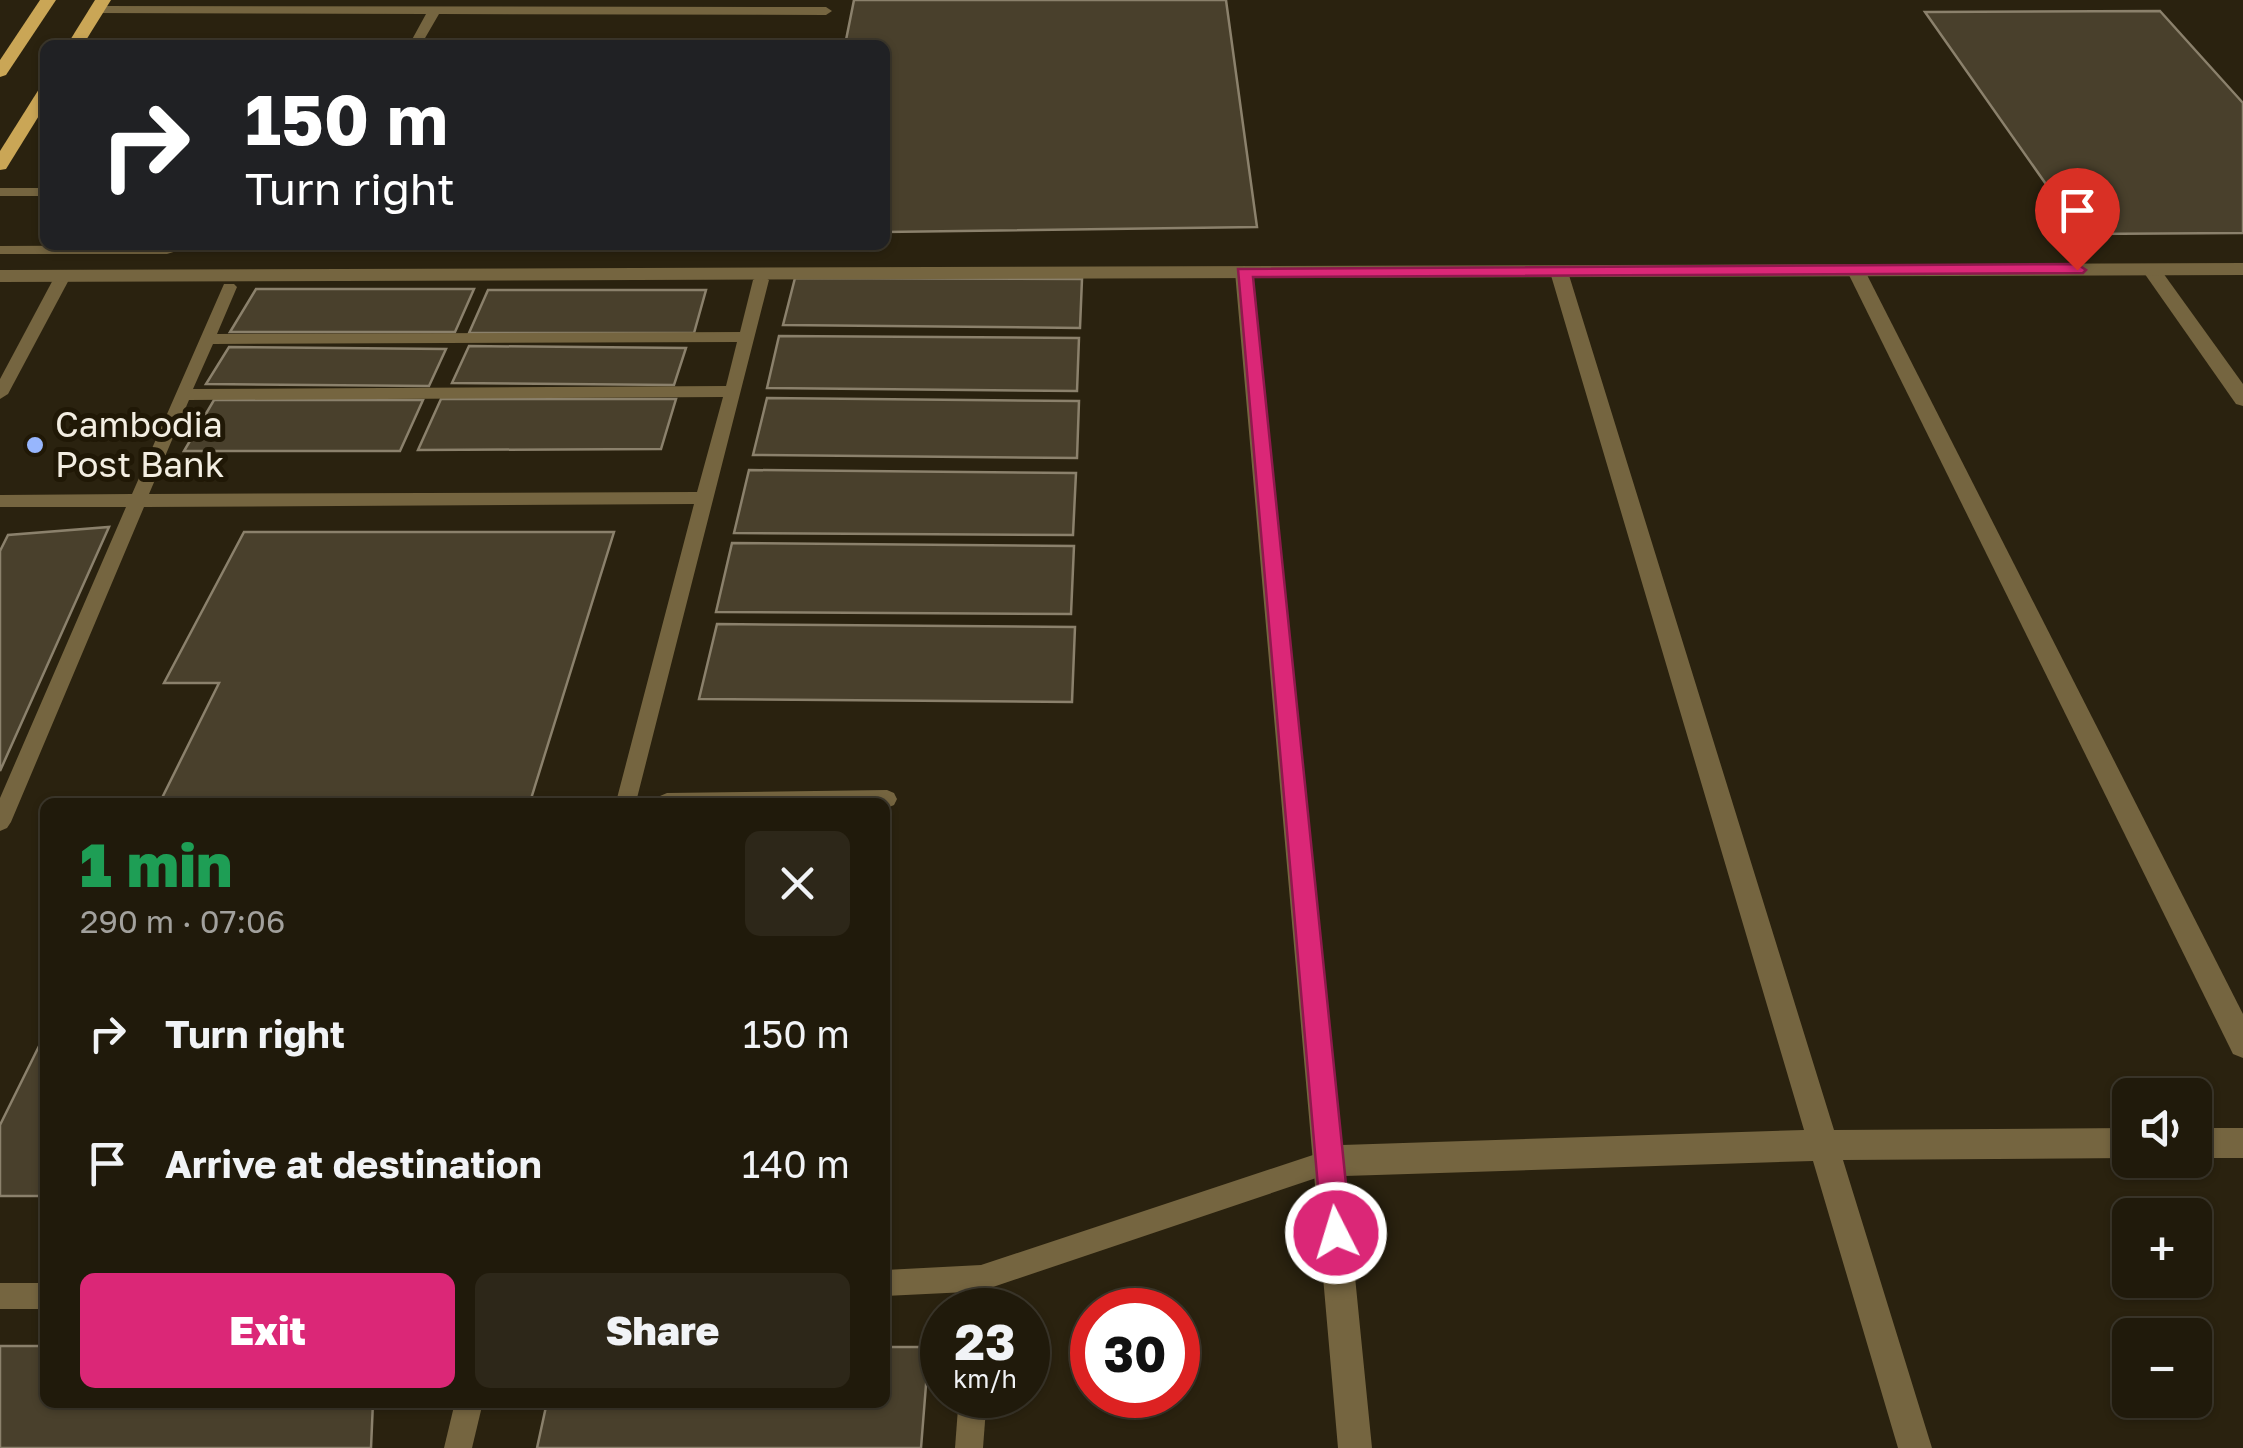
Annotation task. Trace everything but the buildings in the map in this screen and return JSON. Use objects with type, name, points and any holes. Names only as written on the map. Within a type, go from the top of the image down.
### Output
[{"type":"main road","points":[[0,72],[48,0]]},
{"type":"main road","points":[[77,40],[100,5]]},
{"type":"main road","points":[[0,165],[40,101]]},
{"type":"street","points":[[0,276],[2243,269]]},
{"type":"street","points":[[2150,270],[2243,399]]},
{"type":"street","points":[[1856,271],[2243,1044]]},
{"type":"street","points":[[1244,272],[1355,1448]]},
{"type":"street","points":[[1559,272],[1915,1448]]},
{"type":"street","points":[[2212,1143],[2243,1143]]},
{"type":"street","points":[[1330,1161],[1822,1145],[2112,1144]]},
{"type":"lane","points":[[100,5],[826,11]]},
{"type":"lane","points":[[418,40],[436,10]]},
{"type":"lane","points":[[0,192],[40,192]]},
{"type":"lane","points":[[0,250],[40,250]]},
{"type":"lane","points":[[0,394],[64,276]]},
{"type":"lane","points":[[627,798],[761,280]]},
{"type":"lane","points":[[0,822],[229,287]]},
{"type":"lane","points":[[206,339],[746,337]]},
{"type":"lane","points":[[182,394],[732,391]]},
{"type":"lane","points":[[0,501],[704,498]]},
{"type":"lane","points":[[890,1282],[982,1278],[1330,1161]]},
{"type":"lane","points":[[981,1288],[982,1278]]},
{"type":"lane","points":[[0,1296],[40,1296]]},
{"type":"lane","points":[[458,1448],[468,1408]]},
{"type":"lane","points":[[969,1448],[971,1418]]},
{"type":"place","name":"Cambodia Post Bank","points":[[35,445]]},
{"type":"route","points":[[1336,1233],[1244,272],[2077,270]]}]
